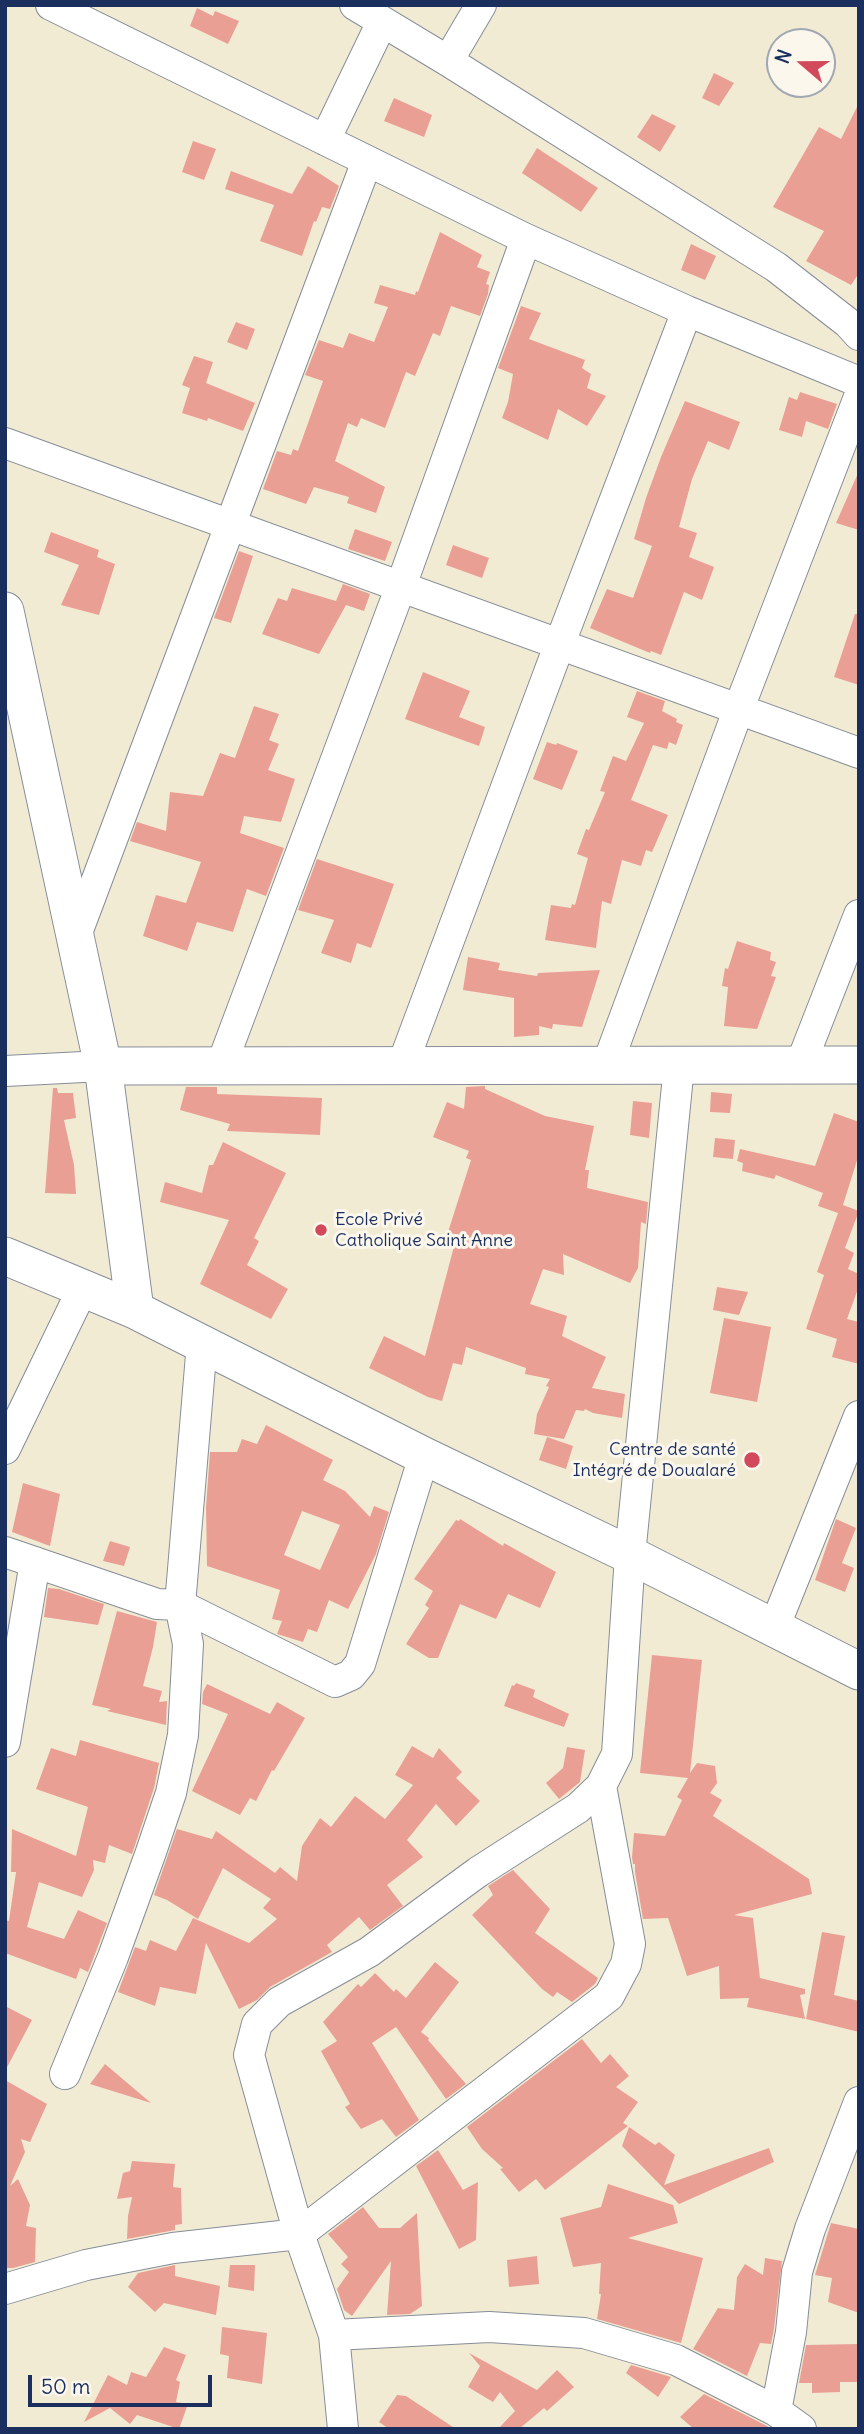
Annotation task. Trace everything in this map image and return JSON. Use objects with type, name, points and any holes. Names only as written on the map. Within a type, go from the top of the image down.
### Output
[{"type":"street","points":[[51,5],[526,239],[687,311],[859,382]]},
{"type":"street","points":[[355,5],[776,267],[848,323],[859,335]]},
{"type":"street","points":[[448,61],[481,5]]},
{"type":"street","points":[[325,140],[382,22]]},
{"type":"street","points":[[75,938],[367,161]]},
{"type":"street","points":[[220,1066],[401,586],[526,239]]},
{"type":"street","points":[[402,1066],[687,311]]},
{"type":"street","points":[[607,1065],[739,708],[859,397]]},
{"type":"street","points":[[5,443],[859,753]]},
{"type":"street","points":[[5,611],[103,1066],[135,1310]]},
{"type":"street","points":[[800,1066],[859,915]]},
{"type":"street","points":[[5,1071],[103,1066],[859,1065]]},
{"type":"street","points":[[343,2429],[334,2335],[299,2234],[249,2055],[257,2024],[279,2002],[369,1952],[478,1872],[578,1808],[601,1786],[617,1754],[630,1555],[679,1066]]},
{"type":"street","points":[[5,1256],[135,1310],[859,1671]]},
{"type":"street","points":[[5,1449],[83,1289]]},
{"type":"street","points":[[65,2074],[113,1957],[171,1793],[183,1735],[188,1644],[180,1605],[202,1343]]},
{"type":"street","points":[[774,1628],[859,1416]]},
{"type":"street","points":[[5,1552],[157,1604],[180,1605],[335,1682],[351,1675],[359,1664],[425,1456]]},
{"type":"street","points":[[5,1742],[35,1562]]},
{"type":"street","points":[[5,2289],[86,2265],[173,2248],[299,2234],[609,1996],[626,1964],[630,1944],[601,1786]]},
{"type":"street","points":[[776,2411],[791,2332],[797,2272],[810,2229],[859,2102]]},
{"type":"street","points":[[334,2335],[489,2327],[584,2333],[676,2360],[776,2411],[801,2429]]},
{"type":"building","points":[[197,8],[213,16],[215,11],[239,21],[228,44],[190,26]]},
{"type":"building","points":[[714,73],[734,83],[719,106],[702,98]]},
{"type":"building","points":[[394,98],[432,115],[424,137],[384,121]]},
{"type":"building","points":[[859,103],[859,273],[851,285],[806,261],[824,231],[773,207],[819,127],[841,139]]},
{"type":"building","points":[[652,114],[676,126],[660,152],[637,137]]},
{"type":"building","points":[[193,141],[216,149],[204,180],[182,172]]},
{"type":"building","points":[[537,148],[598,188],[581,212],[522,173]]},
{"type":"building","points":[[308,166],[339,186],[330,209],[322,207],[316,222],[314,221],[302,256],[260,241],[274,205],[225,189],[231,171],[292,194]]},
{"type":"building","points":[[440,232],[482,255],[477,267],[490,272],[486,284],[489,285],[488,294],[480,316],[451,306],[440,336],[433,333],[415,376],[406,372],[385,428],[361,418],[357,427],[348,423],[335,461],[385,487],[376,513],[347,503],[349,497],[314,487],[306,504],[263,489],[277,451],[291,455],[293,449],[298,451],[323,381],[305,375],[319,340],[343,348],[349,333],[374,342],[388,307],[374,303],[380,285],[415,295]]},
{"type":"building","points":[[691,244],[716,256],[705,280],[681,270]]},
{"type":"building","points":[[521,306],[541,313],[529,339],[585,360],[582,368],[591,374],[587,388],[606,396],[587,426],[558,409],[548,440],[502,418],[513,374],[498,368]]},
{"type":"building","points":[[236,322],[255,329],[247,350],[227,342]]},
{"type":"building","points":[[194,356],[213,362],[206,383],[255,403],[243,431],[208,418],[207,421],[182,413],[190,388],[182,385]]},
{"type":"building","points":[[800,392],[837,404],[828,429],[806,421],[802,437],[779,430],[789,397],[797,400]]},
{"type":"building","points":[[685,401],[740,422],[729,450],[708,441],[692,479],[679,527],[697,533],[689,557],[714,567],[702,600],[684,592],[661,655],[590,628],[607,589],[633,598],[652,546],[634,539],[661,457]]},
{"type":"building","points":[[859,471],[859,530],[836,523]]},
{"type":"building","points":[[355,529],[392,542],[385,561],[348,549]]},
{"type":"building","points":[[51,532],[99,550],[97,557],[115,564],[99,615],[61,605],[79,565],[44,552]]},
{"type":"building","points":[[453,545],[489,558],[482,578],[446,565]]},
{"type":"building","points":[[239,551],[253,556],[231,623],[214,618]]},
{"type":"building","points":[[343,584],[370,594],[364,611],[346,605],[319,654],[262,634],[278,598],[287,601],[292,588],[336,601]]},
{"type":"building","points":[[855,614],[859,614],[859,685],[834,677]]},
{"type":"building","points":[[423,672],[470,691],[459,717],[485,727],[479,746],[405,719]]},
{"type":"building","points":[[637,691],[665,701],[662,711],[683,725],[676,745],[669,742],[667,749],[653,745],[631,800],[668,815],[652,852],[646,850],[641,866],[622,860],[611,904],[602,901],[596,948],[545,940],[551,905],[571,908],[572,904],[575,905],[588,858],[577,854],[605,792],[600,791],[613,756],[626,761],[644,723],[627,717]]},
{"type":"building","points":[[254,706],[279,714],[269,740],[279,744],[268,770],[295,779],[281,822],[244,816],[240,833],[284,848],[266,896],[247,889],[233,932],[197,922],[187,951],[143,936],[156,895],[186,903],[201,862],[130,841],[137,822],[166,831],[170,792],[203,796],[220,753],[235,758]]},
{"type":"building","points":[[547,742],[578,751],[562,790],[533,779]]},
{"type":"building","points":[[317,859],[394,884],[371,948],[357,943],[351,963],[321,953],[334,920],[298,910]]},
{"type":"building","points":[[737,941],[771,952],[770,960],[776,962],[771,976],[776,977],[757,1029],[724,1026],[728,987],[722,986],[725,968],[728,969]]},
{"type":"building","points":[[468,957],[500,963],[498,970],[537,976],[538,973],[600,970],[582,1027],[553,1024],[552,1029],[539,1026],[539,1035],[514,1037],[514,998],[463,990]]},
{"type":"building","points":[[485,1086],[485,1089],[545,1116],[594,1126],[585,1170],[589,1170],[587,1188],[648,1202],[646,1224],[641,1222],[638,1268],[630,1283],[563,1254],[564,1275],[543,1269],[530,1304],[567,1316],[562,1336],[606,1357],[592,1388],[625,1394],[622,1418],[585,1409],[576,1410],[564,1439],[534,1434],[537,1414],[550,1379],[525,1374],[526,1368],[466,1347],[462,1365],[453,1363],[442,1401],[428,1397],[369,1368],[384,1336],[425,1356],[457,1235],[448,1232],[471,1160],[466,1158],[469,1151],[433,1137],[447,1102],[464,1109],[466,1087]]},
{"type":"building","points":[[186,1087],[217,1087],[217,1094],[322,1098],[320,1135],[227,1131],[230,1124],[180,1110]]},
{"type":"building","points":[[53,1088],[57,1088],[58,1093],[73,1093],[76,1118],[64,1120],[74,1165],[76,1194],[45,1193]]},
{"type":"building","points":[[711,1092],[732,1094],[730,1113],[710,1112]]},
{"type":"building","points":[[633,1101],[652,1103],[649,1138],[630,1135]]},
{"type":"building","points":[[834,1113],[859,1122],[859,1154],[843,1205],[859,1211],[845,1248],[854,1253],[848,1269],[859,1274],[859,1286],[847,1319],[859,1322],[859,1364],[832,1357],[837,1339],[806,1329],[824,1275],[817,1272],[838,1213],[818,1206],[823,1193],[776,1175],[774,1179],[742,1171],[743,1163],[737,1161],[740,1149],[815,1166]]},
{"type":"building","points":[[715,1138],[735,1140],[733,1159],[713,1157]]},
{"type":"building","points":[[223,1142],[286,1173],[254,1238],[259,1241],[247,1265],[288,1289],[271,1319],[200,1284],[229,1220],[160,1202],[165,1182],[202,1193],[209,1165],[213,1165]]},
{"type":"building","points":[[717,1287],[748,1292],[739,1315],[713,1310]]},
{"type":"building","points":[[724,1318],[771,1327],[757,1402],[710,1393]]},
{"type":"building","points":[[266,1425],[333,1460],[323,1480],[345,1491],[370,1517],[374,1506],[389,1512],[376,1554],[348,1609],[329,1600],[317,1632],[308,1629],[303,1642],[277,1634],[282,1621],[272,1619],[280,1590],[207,1566],[206,1507],[210,1452],[237,1452],[242,1439],[257,1444]],"holes":[[[302,1511],[340,1525],[320,1570],[284,1555]]]},
{"type":"building","points":[[547,1437],[573,1446],[566,1469],[539,1460]]},
{"type":"building","points":[[23,1483],[60,1494],[50,1546],[12,1532]]},
{"type":"building","points":[[460,1519],[503,1546],[504,1543],[556,1572],[540,1608],[508,1594],[496,1619],[460,1604],[438,1658],[429,1658],[406,1644],[429,1608],[425,1605],[433,1591],[414,1579],[456,1520]]},
{"type":"building","points":[[836,1519],[856,1528],[842,1563],[854,1568],[845,1592],[815,1580]]},
{"type":"building","points":[[110,1541],[130,1547],[124,1566],[103,1561]]},
{"type":"building","points":[[48,1588],[104,1604],[98,1625],[44,1617]]},
{"type":"building","points":[[117,1611],[157,1622],[143,1686],[162,1691],[159,1702],[167,1701],[166,1725],[92,1705]]},
{"type":"building","points":[[652,1655],[702,1660],[690,1773],[697,1763],[715,1766],[717,1783],[710,1793],[722,1800],[713,1816],[809,1879],[812,1894],[734,1915],[753,1918],[760,1978],[805,1989],[805,1994],[800,1995],[805,2019],[747,2007],[749,1998],[720,1999],[719,1966],[687,1976],[668,1918],[643,1919],[632,1857],[634,1833],[665,1836],[682,1800],[677,1797],[688,1778],[640,1773]]},
{"type":"building","points":[[516,1683],[535,1690],[533,1697],[569,1714],[564,1727],[504,1706],[512,1685]]},
{"type":"building","points":[[207,1684],[270,1714],[277,1702],[305,1718],[256,1801],[250,1798],[240,1815],[192,1791],[228,1714],[202,1704]]},
{"type":"building","points":[[80,1740],[159,1763],[154,1788],[132,1854],[109,1845],[105,1863],[93,1860],[94,1870],[82,1897],[39,1882],[27,1927],[64,1939],[78,1910],[107,1923],[88,1972],[80,1968],[76,1979],[5,1953],[5,1920],[9,1921],[16,1872],[11,1872],[12,1829],[76,1856],[88,1807],[36,1789],[51,1748],[76,1756]]},
{"type":"building","points":[[412,1746],[433,1758],[439,1748],[462,1772],[456,1778],[480,1801],[456,1826],[436,1804],[407,1840],[423,1857],[387,1885],[403,1906],[370,1930],[359,1917],[327,1945],[332,1952],[270,1987],[257,2000],[239,2009],[206,1943],[196,1994],[160,1987],[155,2006],[118,1992],[135,1947],[146,1951],[150,1940],[176,1951],[193,1918],[249,1943],[277,1919],[263,1908],[271,1899],[223,1868],[198,1919],[154,1895],[177,1829],[212,1839],[216,1831],[275,1873],[280,1867],[297,1881],[302,1846],[320,1818],[331,1827],[355,1796],[385,1819],[413,1785],[395,1775]]},
{"type":"building","points":[[567,1747],[585,1750],[580,1782],[559,1799],[546,1783],[563,1768]]},
{"type":"building","points":[[513,1870],[550,1909],[535,1933],[598,1978],[595,1984],[572,2002],[557,1992],[553,1997],[542,1989],[472,1915],[493,1895],[488,1886]]},
{"type":"building","points":[[822,1932],[845,1936],[834,1995],[859,2001],[859,2032],[806,2019]]},
{"type":"building","points":[[435,1962],[459,1982],[421,2032],[429,2038],[466,2084],[446,2099],[396,2027],[372,2043],[419,2120],[396,2137],[382,2119],[361,2129],[345,2107],[350,2104],[321,2051],[337,2041],[323,2022],[358,1984],[361,1987],[375,1973],[394,1992],[396,1989],[406,1998]]},
{"type":"building","points":[[5,2006],[32,2020],[5,2071]]},
{"type":"building","points":[[582,2039],[601,2063],[610,2054],[629,2076],[616,2087],[638,2102],[623,2123],[628,2126],[545,2190],[536,2179],[519,2192],[500,2169],[503,2168],[482,2149],[467,2127]]},
{"type":"building","points":[[105,2064],[151,2103],[90,2084]]},
{"type":"building","points":[[5,2080],[47,2104],[30,2142],[21,2139],[25,2152],[10,2186],[18,2179],[30,2205],[26,2226],[36,2228],[35,2262],[13,2268],[5,2268]]},
{"type":"building","points":[[629,2127],[655,2145],[659,2142],[675,2155],[664,2185],[769,2148],[774,2162],[679,2204],[622,2146]]},
{"type":"building","points":[[438,2150],[463,2190],[478,2182],[476,2240],[459,2249],[416,2166]]},
{"type":"building","points":[[132,2161],[175,2164],[173,2187],[181,2188],[182,2224],[175,2225],[175,2230],[127,2239],[132,2197],[117,2199],[123,2173],[130,2171]]},
{"type":"building","points":[[608,2184],[673,2205],[678,2223],[628,2238],[703,2258],[681,2343],[597,2319],[601,2294],[601,2263],[573,2267],[560,2218],[601,2207]]},
{"type":"building","points":[[363,2207],[379,2228],[400,2228],[417,2213],[422,2306],[410,2314],[387,2315],[391,2261],[352,2316],[344,2310],[337,2289],[349,2272],[341,2264],[348,2257],[328,2234]]},
{"type":"building","points":[[831,2223],[859,2229],[859,2313],[828,2302],[832,2278],[815,2275]]},
{"type":"building","points":[[537,2256],[539,2284],[509,2287],[507,2260]]},
{"type":"building","points":[[765,2258],[782,2261],[774,2329],[771,2344],[760,2343],[747,2376],[693,2349],[718,2308],[734,2310],[737,2277],[745,2264],[763,2275]]},
{"type":"building","points":[[175,2265],[175,2276],[220,2286],[216,2315],[164,2303],[155,2312],[128,2287],[138,2273]]},
{"type":"building","points":[[230,2265],[255,2265],[254,2291],[228,2287]]},
{"type":"building","points":[[222,2327],[267,2333],[262,2384],[227,2378],[229,2356],[220,2354]]},
{"type":"building","points":[[859,2344],[859,2382],[840,2382],[840,2392],[812,2393],[812,2383],[799,2383],[806,2345]]},
{"type":"building","points":[[164,2347],[186,2355],[176,2380],[180,2382],[176,2402],[188,2404],[179,2429],[137,2415],[130,2424],[110,2408],[84,2422],[108,2375],[127,2385],[131,2372],[146,2377]]},
{"type":"building","points":[[469,2353],[537,2390],[557,2370],[574,2387],[547,2411],[544,2408],[519,2429],[498,2429],[515,2411],[500,2392],[493,2402],[468,2387],[480,2366]]},
{"type":"building","points":[[631,2365],[671,2377],[658,2397],[626,2373]]},
{"type":"building","points":[[704,2394],[771,2429],[694,2429],[680,2417]]},
{"type":"building","points":[[397,2395],[406,2396],[456,2429],[389,2429],[379,2422]]},
{"type":"place","name":"Ecole Privé Catholique Saint Anne","points":[[321,1230]]},
{"type":"place","name":"Centre de santé Intégré de Doualaré","points":[[752,1460]]}]
